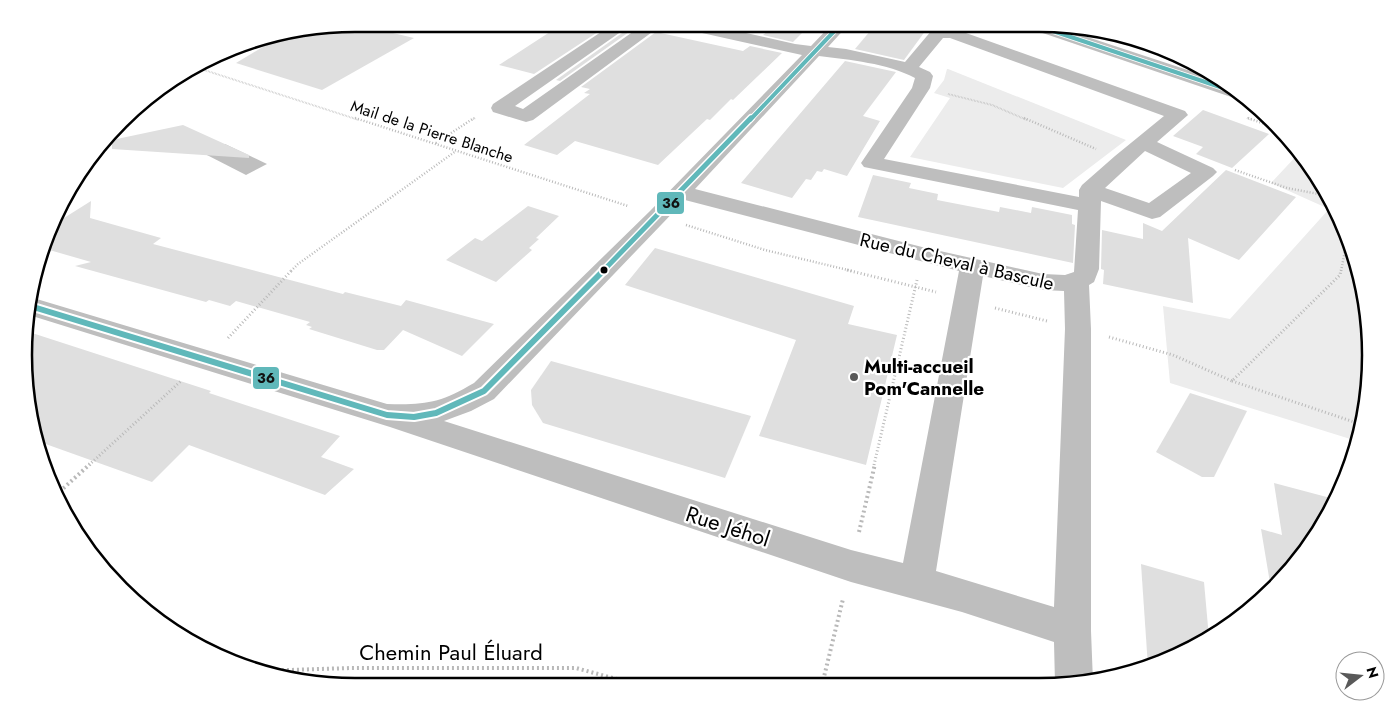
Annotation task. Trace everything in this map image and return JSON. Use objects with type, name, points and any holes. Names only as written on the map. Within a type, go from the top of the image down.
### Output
[{"type":"street","points":[[500,108],[612,32]]},
{"type":"street","points":[[500,108],[526,116],[644,32]]},
{"type":"street","points":[[720,32],[795,49],[846,54],[909,68],[924,76],[921,88],[870,163],[1089,198],[1152,212],[1206,172],[1144,143]]},
{"type":"street","points":[[36,308],[387,415],[418,417],[468,401],[484,390],[658,216],[833,32]]},
{"type":"street","points":[[909,68],[938,33],[952,33],[1178,115],[1122,160],[1089,198],[1087,268],[1085,276],[1076,282]]},
{"type":"street","points":[[1056,33],[1218,86]]},
{"type":"street","name":"Rue du Cheval à Bascule","points":[[680,192],[922,255],[1044,282],[1062,284],[1076,282],[1078,329],[1072,631],[1074,677]]},
{"type":"street","points":[[917,582],[972,266]]},
{"type":"street","name":"Rue Jéhol","points":[[387,415],[851,566],[917,582],[1035,617],[1072,631]]},
{"type":"path","name":"Mail de la Pierre Blanche","points":[[205,70],[765,250],[966,300],[1173,355],[1232,381],[1355,421]]},
{"type":"path","points":[[921,88],[992,105],[1122,160]]},
{"type":"path","points":[[436,144],[482,113],[500,108]]},
{"type":"path","points":[[62,490],[206,359],[298,264],[457,151]]},
{"type":"path","points":[[1231,169],[1288,188],[1319,194]]},
{"type":"path","points":[[1232,381],[1340,275],[1345,251]]},
{"type":"path","points":[[824,678],[915,287]]},
{"type":"path","name":"Chemin Paul Éluard","points":[[284,670],[351,668],[576,668],[613,678]]},
{"type":"shaded area","points":[[947,69],[1126,140],[1063,188],[910,157],[950,98],[934,93],[944,80]]},
{"type":"shaded area","points":[[225,144],[267,164],[246,175],[205,154]]},
{"type":"shaded area","points":[[1295,158],[1326,208],[1271,183]]},
{"type":"shaded area","points":[[1328,210],[1345,252],[1360,313],[1362,377],[1360,398],[1351,439],[1170,383],[1163,306],[1230,319]]},
{"type":"building","points":[[389,32],[414,38],[322,90],[236,63],[263,47],[313,35]]},
{"type":"building","points":[[550,32],[598,32],[534,74],[499,65]]},
{"type":"building","points":[[624,32],[629,32],[560,81],[556,80]]},
{"type":"building","points":[[656,32],[743,51],[750,46],[782,53],[733,100],[731,99],[710,120],[707,119],[658,165],[575,141],[557,155],[524,145],[590,94],[584,93],[590,89],[581,87]]},
{"type":"building","points":[[767,32],[803,32],[793,42],[763,35]]},
{"type":"building","points":[[869,32],[925,32],[904,60],[855,49]]},
{"type":"building","points":[[845,61],[896,72],[863,116],[880,121],[847,176],[824,169],[822,172],[817,171],[811,180],[806,179],[792,198],[741,183]]},
{"type":"building","points":[[1203,110],[1269,134],[1232,168],[1196,154],[1203,147],[1173,136]]},
{"type":"building","points":[[183,125],[249,155],[249,158],[112,149],[112,144],[116,139]]},
{"type":"building","points":[[1226,170],[1296,197],[1239,260],[1188,238],[1193,303],[1103,284],[1104,270],[1101,269],[1102,230],[1143,239],[1143,223],[1162,231]]},
{"type":"building","points":[[873,175],[911,183],[909,188],[938,194],[937,200],[999,212],[1000,207],[1031,213],[1032,207],[1072,215],[1072,224],[1075,225],[1073,263],[858,217]]},
{"type":"building","points":[[91,201],[90,218],[161,238],[153,244],[343,294],[345,292],[401,306],[406,300],[494,324],[462,356],[403,330],[384,350],[377,350],[309,329],[312,327],[306,325],[310,322],[236,301],[230,306],[209,300],[206,302],[75,266],[91,262],[51,250],[63,218]]},
{"type":"building","points":[[528,206],[559,216],[536,238],[539,239],[529,248],[532,250],[496,282],[446,260],[475,238],[482,241]]},
{"type":"building","points":[[655,248],[854,306],[848,324],[897,335],[866,465],[759,436],[796,340],[625,285]]},
{"type":"building","points":[[33,333],[211,391],[209,393],[340,436],[321,457],[354,469],[325,495],[189,445],[152,482],[45,444],[35,398],[32,356]]},
{"type":"building","points":[[551,361],[751,416],[725,478],[543,423],[532,405],[531,390]]},
{"type":"building","points":[[1190,393],[1247,411],[1214,477],[1202,477],[1156,452]]},
{"type":"building","points":[[1274,483],[1329,498],[1308,535],[1270,582],[1261,529],[1282,535]]},
{"type":"building","points":[[1141,564],[1204,582],[1208,631],[1182,645],[1147,659]]},
{"type":"transit line","name":"36","points":[[36,308],[387,415],[414,417],[436,413],[484,391],[658,216],[833,32]]},
{"type":"transit line","name":"36","points":[[1059,33],[1218,86]]},
{"type":"place","name":"Multi-accueil Pom'Cannelle","points":[[854,377]]}]
